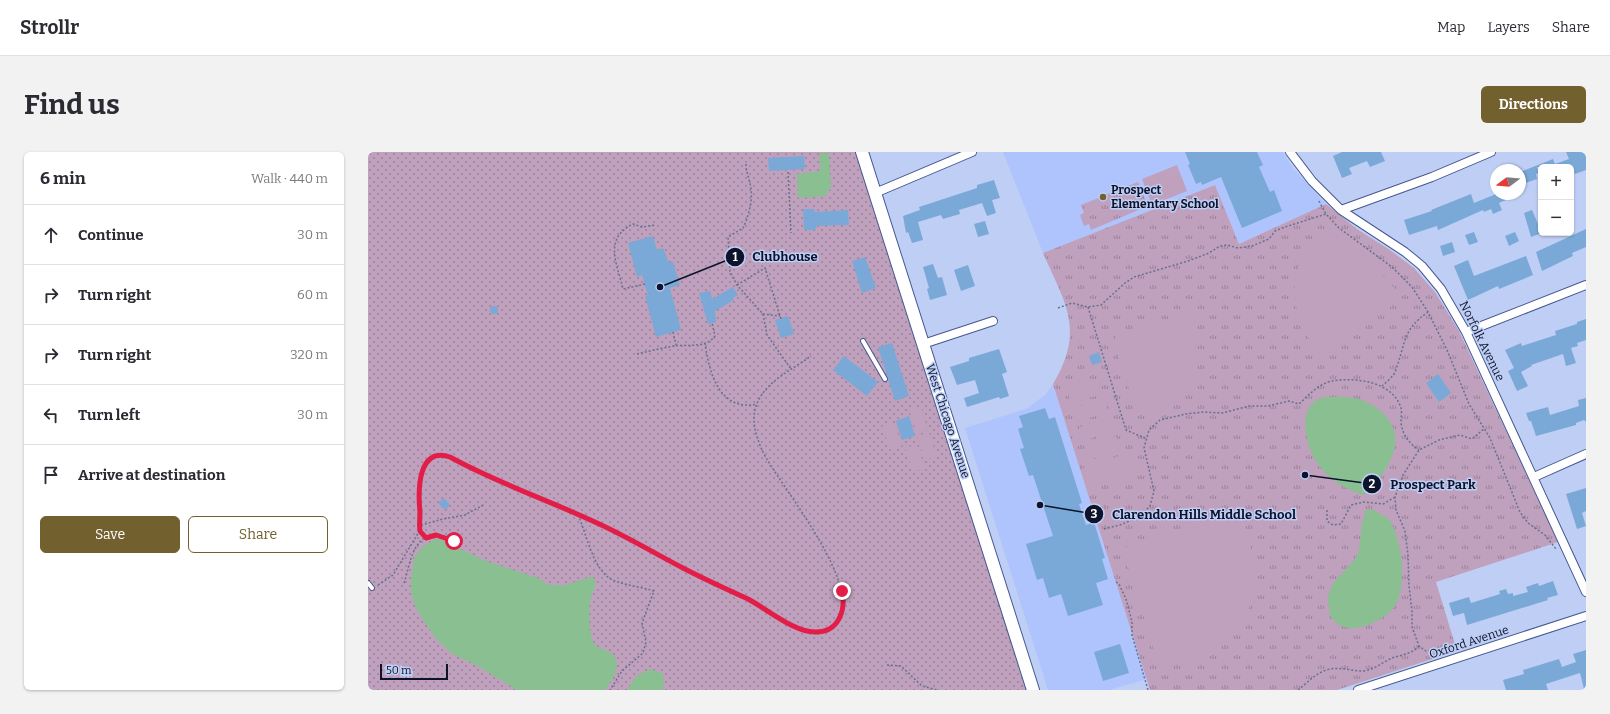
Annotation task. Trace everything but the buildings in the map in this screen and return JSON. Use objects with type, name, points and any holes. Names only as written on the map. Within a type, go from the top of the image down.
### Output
[{"type":"main road","name":"West Chicago Avenue","points":[[862,152],[1033,690]]},
{"type":"street","points":[[875,193],[972,152]]},
{"type":"street","name":"Norfolk Avenue","points":[[1290,152],[1312,181],[1341,210],[1405,252],[1422,266],[1441,288],[1466,332],[1586,592]]},
{"type":"street","points":[[1341,210],[1432,177],[1491,152]]},
{"type":"street","points":[[1466,332],[1586,284]]},
{"type":"street","points":[[924,344],[993,321]]},
{"type":"street","points":[[1534,477],[1586,454]]},
{"type":"street","name":"Oxford Avenue","points":[[1358,690],[1586,616]]},
{"type":"lane","points":[[862,341],[886,379]]},
{"type":"lane","points":[[368,583],[372,588]]},
{"type":"path","points":[[746,164],[746,173],[752,191],[746,222],[743,228],[730,235],[727,241],[730,272],[737,285],[763,314],[767,335],[791,369]]},
{"type":"path","points":[[788,172],[791,233]]},
{"type":"path","points":[[1320,201],[1326,214],[1339,228],[1392,267],[1412,287],[1428,312],[1447,350],[1469,404],[1484,428],[1513,491],[1520,512],[1528,523],[1545,535],[1557,550]]},
{"type":"path","points":[[1058,308],[1072,303],[1088,307],[1101,305],[1125,283],[1134,277],[1209,253],[1220,246],[1227,245],[1238,248],[1252,246],[1269,239],[1275,231],[1284,227],[1326,214]]},
{"type":"path","points":[[645,284],[624,289],[615,256],[614,242],[620,231],[633,224],[642,227],[655,225]]},
{"type":"path","points":[[737,285],[765,268],[780,317],[763,314]]},
{"type":"path","points":[[1088,307],[1126,430],[1146,439]]},
{"type":"path","points":[[1382,386],[1394,373],[1406,334],[1418,320],[1428,312]]},
{"type":"path","points":[[637,354],[676,346],[689,346],[705,343],[715,336],[712,323]]},
{"type":"path","points":[[673,332],[676,346]]},
{"type":"path","points":[[705,343],[711,374],[723,393],[737,404],[744,406],[757,404]]},
{"type":"path","points":[[372,588],[383,583],[393,575],[420,530],[418,491],[422,472],[429,460],[440,455],[450,457],[506,485],[627,537],[716,585],[750,600],[804,631],[816,632],[831,628],[838,621],[843,611],[842,591],[822,546],[762,450],[754,424],[757,404],[769,387],[791,369],[812,356]]},
{"type":"path","points":[[1104,529],[1120,525],[1139,517],[1150,506],[1154,491],[1144,448],[1149,430],[1160,420],[1186,414],[1203,412],[1222,413],[1249,406],[1268,406],[1289,401],[1299,404],[1315,389],[1331,381],[1356,381],[1382,386],[1393,396],[1401,408],[1401,424],[1408,442],[1419,450]]},
{"type":"path","points":[[1458,646],[1426,651],[1419,646],[1412,627],[1405,531],[1396,510],[1395,497],[1403,475],[1419,450],[1439,440],[1460,435],[1472,439],[1484,428]]},
{"type":"path","points":[[1327,510],[1327,521],[1333,525],[1341,524],[1351,505],[1364,502],[1383,504],[1395,497]]},
{"type":"path","points":[[420,525],[471,513],[485,504]]},
{"type":"path","points":[[578,515],[595,560],[604,574],[615,581],[654,591],[642,623],[646,642],[642,653],[622,671],[610,690]]},
{"type":"path","points":[[420,530],[426,538]]},
{"type":"path","points":[[404,583],[415,548],[426,538],[436,535],[457,542],[463,540]]},
{"type":"path","points":[[1116,582],[1119,584],[1126,599],[1132,622],[1132,635],[1148,690]]},
{"type":"path","points":[[1298,690],[1316,675],[1327,670],[1340,668],[1364,671],[1377,667],[1390,659],[1402,656],[1415,650],[1419,646]]},
{"type":"path","points":[[887,665],[901,666],[922,686],[937,690]]},
{"type":"shaded area","name":"Prospect Elementary School","points":[[1003,152],[1283,152],[1292,167],[1326,204],[1239,244],[1215,185],[1043,253]]},
{"type":"shaded area","points":[[829,153],[831,190],[827,190],[827,196],[798,198],[797,174],[820,171],[819,154]]},
{"type":"shaded area","points":[[1053,384],[1147,679],[1109,690],[1048,690],[965,428],[1026,409],[1045,395]]},
{"type":"shaded area","points":[[1334,397],[1356,398],[1375,407],[1384,414],[1394,430],[1395,439],[1392,457],[1374,487],[1363,495],[1345,487],[1329,477],[1316,461],[1308,444],[1305,425],[1309,409],[1318,399]]},
{"type":"shaded area","points":[[1373,509],[1390,521],[1398,539],[1402,562],[1399,595],[1396,604],[1388,614],[1382,618],[1357,628],[1346,627],[1340,625],[1330,616],[1328,599],[1330,590],[1334,582],[1356,558],[1359,550],[1362,523],[1366,510]]},
{"type":"shaded area","points":[[437,538],[486,561],[538,578],[549,585],[565,585],[590,577],[594,578],[595,585],[590,602],[590,629],[592,639],[598,647],[613,654],[617,664],[615,673],[605,690],[517,690],[474,664],[452,654],[436,639],[423,620],[414,604],[411,591],[414,558],[422,547]]},
{"type":"shaded area","points":[[650,669],[662,673],[664,677],[663,690],[627,690],[636,676]]},
{"type":"green space","points":[[368,152],[856,152],[1026,690],[368,690]]},
{"type":"green space","points":[[1177,165],[1187,191],[1152,205],[1142,179]]},
{"type":"green space","points":[[1138,182],[1148,206],[1091,230],[1089,224],[1084,226],[1080,215],[1084,213],[1081,205]]},
{"type":"green space","points":[[1215,185],[1239,244],[1326,204],[1357,229],[1390,250],[1414,268],[1435,292],[1459,331],[1558,542],[1436,582],[1457,651],[1337,690],[1150,690],[1053,384],[1063,365],[1068,348],[1070,333],[1069,318],[1059,288],[1043,253]]},
{"type":"green space","points":[[1329,225],[1349,241],[1399,293],[1399,300],[1322,359],[1310,341],[1302,323],[1296,306],[1294,290],[1296,273],[1303,257],[1313,241]]},
{"type":"green space","points":[[1193,311],[1197,367],[1195,383],[1183,399],[1138,416],[1114,343],[1116,335]]},
{"type":"green space","points":[[1098,379],[1102,394],[1071,403],[1067,389]]},
{"type":"green space","points":[[1104,398],[1108,412],[1077,422],[1073,408]]},
{"type":"green space","points":[[921,406],[928,430],[917,434],[909,410]]},
{"type":"green space","points":[[1110,417],[1114,431],[1083,441],[1079,427]]},
{"type":"green space","points":[[894,423],[902,446],[890,450],[882,426]]},
{"type":"green space","points":[[929,432],[937,456],[925,460],[917,436]]},
{"type":"green space","points":[[1116,436],[1120,451],[1089,460],[1085,446]]},
{"type":"green space","points":[[917,444],[925,468],[913,472],[905,448]]},
{"type":"green space","points":[[1131,452],[1138,473],[1089,488],[1083,468]]},
{"type":"green space","points":[[1241,510],[1253,565],[1251,602],[1245,619],[1234,633],[1219,646],[1198,657],[1160,670],[1123,550],[1130,544]]},
{"type":"place","name":"Prospect Elementary School","points":[[1103,197]]},
{"type":"place","name":"Clubhouse","points":[[660,287]]},
{"type":"place","name":"Prospect Park","points":[[1305,475]]},
{"type":"place","name":"Clarendon Hills Middle School","points":[[1040,505]]},
{"type":"route","points":[[454,541],[440,535],[426,538],[420,530],[419,482],[425,465],[434,456],[445,455],[450,457],[511,487],[597,523],[650,549],[680,567],[750,600],[804,631],[822,632],[835,625],[843,611],[844,598],[842,591]]}]
